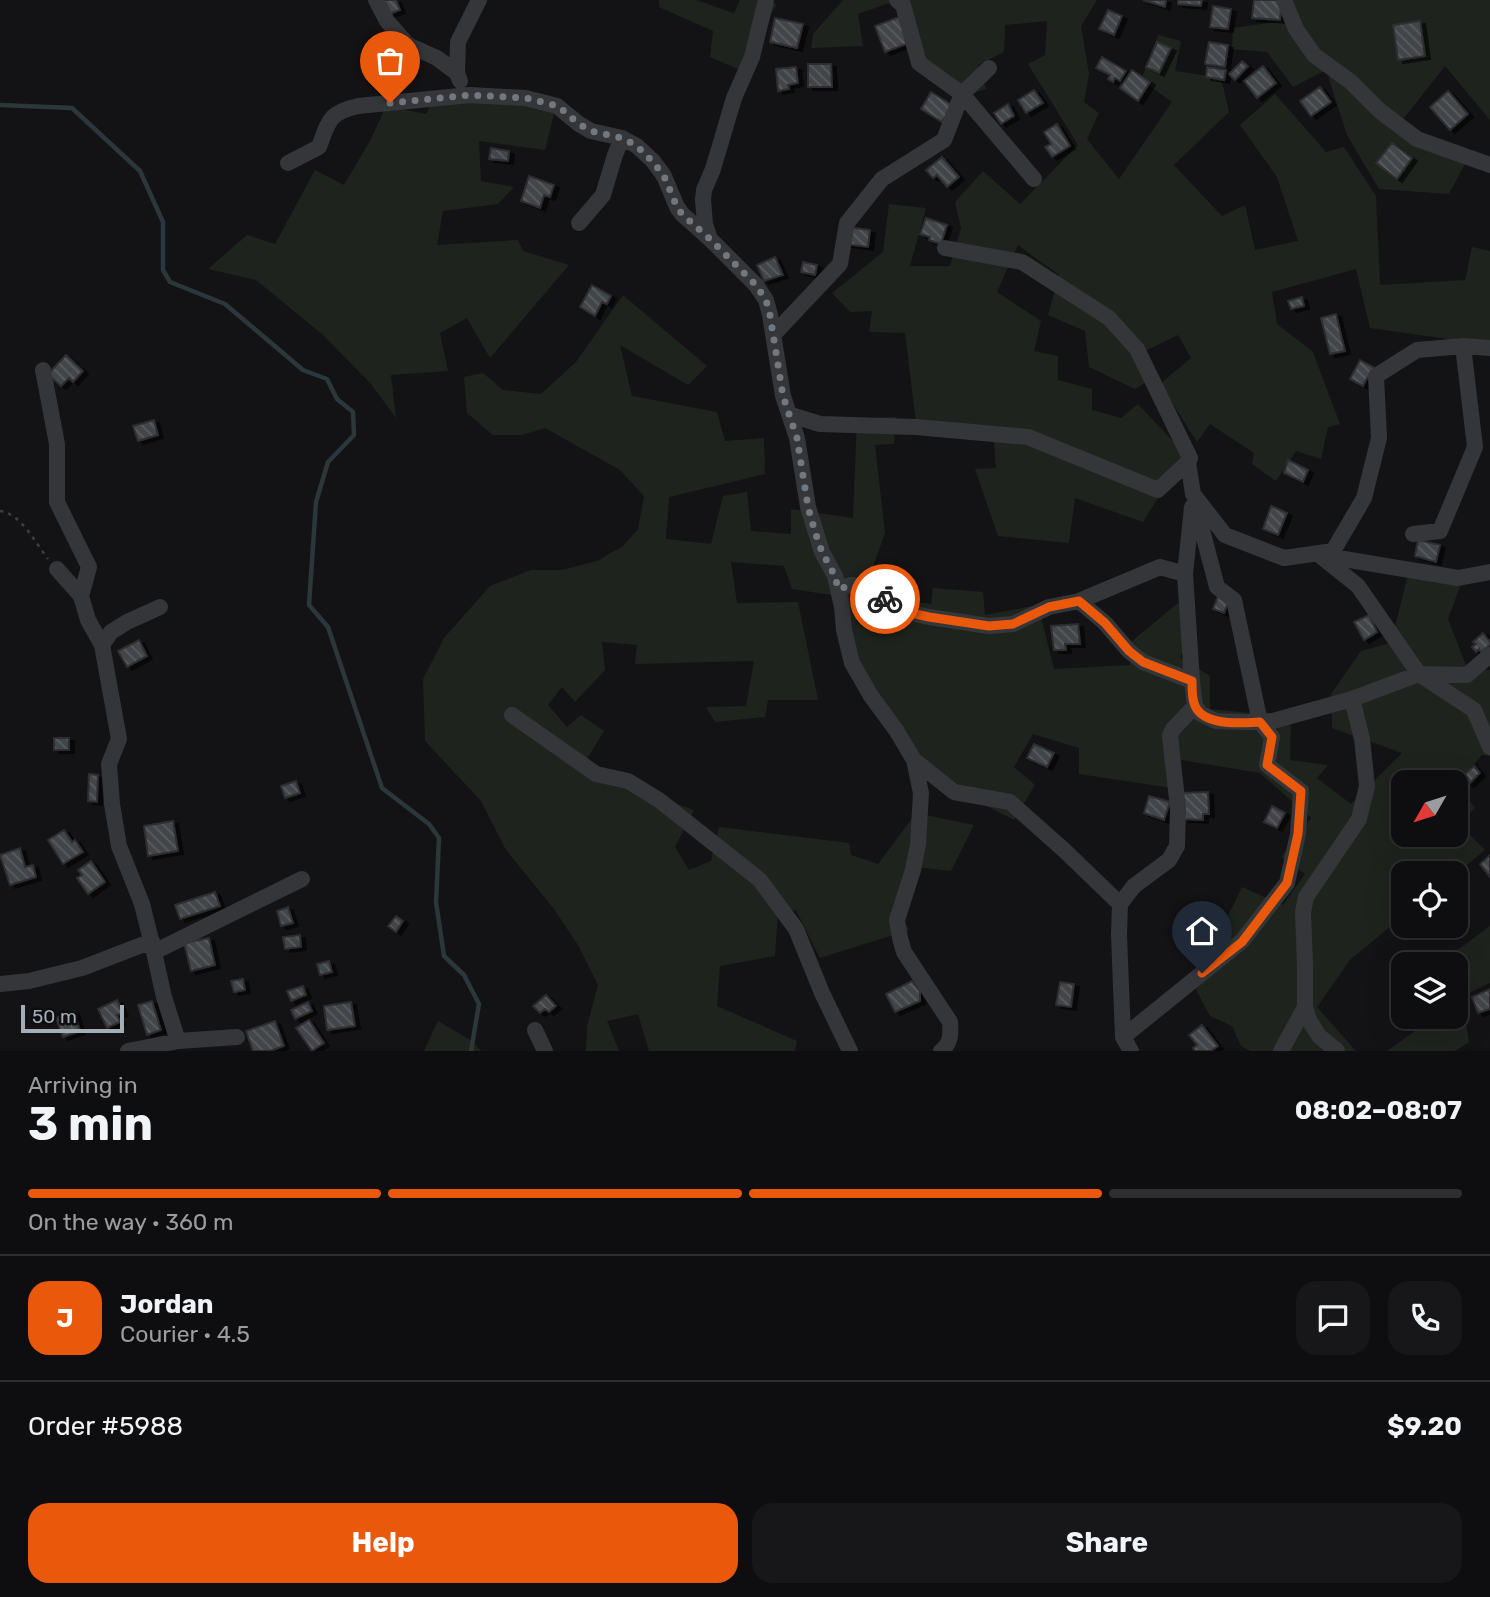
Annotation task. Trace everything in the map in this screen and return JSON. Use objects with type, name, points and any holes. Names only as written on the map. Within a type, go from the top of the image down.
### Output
[{"type":"street","points":[[376,0],[387,21],[408,45],[437,58],[457,73]]},
{"type":"street","points":[[470,95],[457,73],[458,42],[479,0]]},
{"type":"street","points":[[710,239],[705,224],[704,190],[734,98],[752,57],[766,0]]},
{"type":"street","points":[[1284,0],[1296,29],[1314,55],[1351,82],[1380,111],[1417,139],[1490,165]]},
{"type":"street","points":[[903,2],[919,63],[962,94],[1034,179]]},
{"type":"street","points":[[774,334],[841,264],[847,223],[882,179],[944,140],[962,94],[989,68]]},
{"type":"street","points":[[288,163],[319,147],[330,119],[345,109],[358,106],[470,95],[526,98],[558,106],[591,131],[622,138],[637,146],[664,176],[677,207],[756,285],[766,300],[783,396],[797,438],[808,507],[822,552],[835,576],[852,663],[914,760],[921,793],[918,844],[913,870],[897,920],[904,952],[950,1022],[951,1034],[947,1046],[941,1051]]},
{"type":"street","points":[[579,223],[603,195],[622,138]]},
{"type":"street","points":[[945,248],[1022,262],[1109,318],[1137,349],[1190,458],[1188,462],[1193,494],[1217,587],[1234,600],[1260,722],[1272,737],[1267,765],[1301,791],[1298,834],[1287,883],[1242,942],[1127,1044]]},
{"type":"street","points":[[1193,494],[1225,535],[1284,558],[1333,551],[1364,498],[1379,438],[1376,376],[1417,350],[1463,346],[1490,348]]},
{"type":"street","points":[[1413,534],[1440,531],[1475,447],[1463,346]]},
{"type":"street","points":[[43,370],[57,444],[57,502],[89,567],[81,596]]},
{"type":"street","points":[[791,415],[820,424],[916,427],[1028,437],[1158,490],[1188,462]]},
{"type":"street","points":[[1193,494],[1185,574],[1192,681],[1195,706],[1201,714],[1216,722],[1273,721],[1352,699],[1419,674],[1467,675],[1490,655]]},
{"type":"street","points":[[1318,554],[1458,578],[1490,572]]},
{"type":"street","points":[[1318,554],[1358,586],[1419,674],[1474,710],[1490,747]]},
{"type":"street","points":[[838,589],[851,585],[862,586],[911,613],[989,626],[1013,624],[1049,607],[1079,601],[1160,567],[1185,574]]},
{"type":"street","points":[[57,569],[81,596],[88,620],[102,645],[119,739],[109,764],[119,846],[142,904],[164,997],[178,1041]]},
{"type":"street","points":[[1079,601],[1143,662],[1192,681]]},
{"type":"street","points":[[102,645],[111,632],[160,607]]},
{"type":"street","points":[[1337,1051],[1319,1036],[1305,1007],[1303,912],[1306,897],[1359,819],[1367,786],[1362,738],[1352,699]]},
{"type":"street","points":[[1127,1044],[1119,904],[1134,886],[1169,860],[1177,846],[1178,808],[1170,736],[1173,729],[1195,706]]},
{"type":"street","points":[[512,715],[596,774],[628,781],[659,800],[760,880],[796,929],[849,1051]]},
{"type":"street","points":[[914,760],[954,792],[1010,802],[1119,904]]},
{"type":"street","points":[[0,984],[29,981],[82,968],[153,946],[302,879]]},
{"type":"street","points":[[1281,1051],[1305,1007]]},
{"type":"street","points":[[535,1030],[545,1051]]},
{"type":"street","points":[[128,1051],[178,1041],[237,1037]]},
{"type":"path","points":[[0,511],[5,511],[27,528],[57,569]]},
{"type":"shaded area","points":[[659,0],[696,0],[734,13],[740,0],[777,4],[738,69],[710,57],[713,31],[659,7]]},
{"type":"shaded area","points":[[843,0],[898,0],[858,14],[863,46],[811,48],[813,34]]},
{"type":"shaded area","points":[[908,0],[1097,0],[1081,26],[1089,74],[1084,102],[1099,113],[1087,139],[1119,179],[1172,102],[1141,80],[1158,35],[1181,41],[1175,71],[1221,78],[1229,112],[1174,165],[1222,216],[1245,205],[1255,250],[1298,241],[1277,177],[1240,125],[1275,94],[1326,152],[1344,147],[1376,196],[1380,285],[1465,280],[1472,247],[1490,251],[1490,345],[1370,328],[1356,269],[1272,292],[1277,324],[1313,352],[1340,424],[1328,427],[1321,459],[1296,451],[1276,481],[1252,464],[1254,453],[1210,424],[1197,442],[1160,384],[1191,358],[1178,335],[1145,351],[1158,375],[1135,389],[1089,367],[1085,331],[1048,315],[1059,275],[1018,245],[997,292],[1041,321],[1034,351],[1058,356],[1058,380],[1092,389],[1092,410],[1121,418],[1138,404],[1185,454],[1143,522],[1075,498],[1069,543],[998,536],[975,469],[996,468],[993,429],[916,423],[905,333],[869,332],[872,311],[850,312],[832,293],[883,252],[889,204],[926,208],[910,266],[950,266],[961,228],[955,202],[983,171],[1020,204],[1078,145],[1028,64],[1045,55],[1047,21],[1005,25],[1004,52],[978,65],[986,89],[969,94],[928,67]]},
{"type":"shaded area","points":[[1284,0],[1490,0],[1490,120],[1445,66],[1400,123],[1466,162],[1449,194],[1379,189],[1347,135],[1326,70],[1293,87],[1267,52],[1232,49],[1233,28],[1283,21]]},
{"type":"shaded area","points":[[436,94],[557,102],[545,150],[479,141],[481,181],[514,187],[498,204],[443,211],[437,245],[518,240],[523,251],[569,265],[490,358],[467,318],[440,333],[448,371],[391,375],[396,418],[371,384],[323,335],[256,280],[208,269],[247,235],[275,244],[315,170],[344,185],[371,139],[386,106],[426,114]]},
{"type":"shaded area","points":[[623,295],[707,366],[688,385],[620,345],[632,396],[717,412],[725,441],[764,438],[765,474],[669,497],[666,539],[711,544],[723,496],[747,492],[751,531],[791,534],[791,509],[853,518],[857,419],[896,417],[894,444],[875,445],[885,533],[872,569],[881,597],[931,604],[933,588],[983,592],[985,615],[1038,605],[1054,669],[1130,665],[1132,641],[1178,603],[1193,625],[1180,658],[1210,676],[1210,709],[1291,717],[1290,760],[1328,765],[1317,778],[1351,804],[1402,753],[1332,728],[1331,694],[1361,651],[1391,643],[1409,570],[1462,581],[1448,619],[1467,668],[1490,670],[1490,756],[1482,755],[1468,771],[1391,770],[1391,847],[1468,847],[1468,833],[1485,850],[1468,864],[1468,861],[1391,861],[1391,926],[1350,960],[1317,1007],[1356,1051],[1250,1051],[1241,1046],[1232,1026],[1210,1016],[1194,986],[1242,887],[1283,905],[1305,874],[1281,857],[1311,818],[1260,773],[1169,758],[1172,788],[1079,774],[1079,748],[1033,734],[1014,767],[1035,785],[1014,820],[930,777],[849,669],[838,596],[792,589],[784,566],[731,562],[737,603],[798,602],[818,700],[768,700],[765,717],[715,722],[706,707],[746,706],[754,661],[635,664],[637,645],[602,642],[605,670],[575,702],[562,687],[548,705],[567,727],[581,715],[604,731],[584,764],[617,783],[694,810],[675,847],[689,870],[711,861],[719,827],[849,843],[851,855],[878,864],[916,813],[974,825],[951,871],[906,866],[898,911],[909,930],[820,958],[796,910],[778,913],[775,956],[720,966],[717,1006],[797,1041],[795,1051],[649,1051],[638,1014],[607,1021],[619,1051],[586,1051],[587,1026],[598,985],[578,945],[554,909],[506,850],[481,801],[425,741],[423,679],[444,638],[490,586],[531,570],[562,570],[597,561],[623,546],[638,529],[644,496],[620,470],[545,428],[522,435],[493,435],[467,413],[464,377],[483,373],[503,390],[541,394],[576,362]]},
{"type":"shaded area","points":[[1468,799],[1475,808],[1468,815]]},
{"type":"shaded area","points":[[1490,926],[1490,983],[1468,994],[1468,952],[1455,952]]},
{"type":"shaded area","points":[[438,1021],[472,1041],[481,1051],[424,1051]]},
{"type":"shaded area","points":[[1418,1029],[1467,1029],[1469,1042],[1455,1051],[1387,1051]]},
{"type":"building","points":[[381,0],[396,0],[400,10],[387,15]]},
{"type":"building","points":[[1143,0],[1166,0],[1165,7]]},
{"type":"building","points":[[1178,0],[1202,0],[1201,6],[1178,4]]},
{"type":"building","points":[[1254,0],[1282,0],[1280,20],[1252,18]]},
{"type":"building","points":[[1213,6],[1231,9],[1228,29],[1210,27]]},
{"type":"building","points":[[1108,10],[1122,16],[1114,35],[1099,29]]},
{"type":"building","points":[[899,17],[909,43],[885,52],[875,26]]},
{"type":"building","points":[[775,18],[803,24],[797,48],[770,42]]},
{"type":"building","points":[[1420,21],[1425,56],[1398,60],[1393,25]]},
{"type":"building","points":[[1157,42],[1171,48],[1159,73],[1146,67]]},
{"type":"building","points":[[1209,42],[1228,45],[1225,67],[1205,64]]},
{"type":"building","points":[[1102,57],[1126,71],[1120,81],[1115,78],[1113,82],[1108,79],[1110,75],[1096,68]]},
{"type":"building","points":[[1242,61],[1248,66],[1235,80],[1229,74]]},
{"type":"building","points":[[808,64],[831,64],[832,87],[808,87]]},
{"type":"building","points":[[1263,66],[1276,83],[1257,98],[1244,81]]},
{"type":"building","points":[[796,67],[798,83],[788,85],[789,89],[778,91],[776,69]]},
{"type":"building","points":[[1207,67],[1226,70],[1224,80],[1206,77]]},
{"type":"building","points":[[1132,70],[1150,82],[1138,101],[1120,88]]},
{"type":"building","points":[[1320,87],[1331,102],[1311,116],[1300,101]]},
{"type":"building","points":[[1034,90],[1043,103],[1026,113],[1018,100]]},
{"type":"building","points":[[1448,91],[1468,114],[1450,130],[1430,107]]},
{"type":"building","points":[[931,92],[952,105],[942,122],[921,109]]},
{"type":"building","points":[[1008,104],[1014,116],[1001,124],[994,113]]},
{"type":"building","points":[[1057,124],[1070,146],[1052,157],[1045,147],[1051,144],[1044,132]]},
{"type":"building","points":[[1392,143],[1412,158],[1397,179],[1376,163]]},
{"type":"building","points":[[491,148],[509,151],[508,161],[489,159]]},
{"type":"building","points":[[942,157],[959,177],[947,187],[937,175],[933,178],[926,170]]},
{"type":"building","points":[[529,176],[554,185],[550,197],[544,195],[540,208],[521,201]]},
{"type":"building","points":[[926,218],[947,225],[941,244],[920,234]]},
{"type":"building","points":[[848,227],[870,230],[868,247],[845,244]]},
{"type":"building","points":[[775,257],[783,275],[764,281],[757,265]]},
{"type":"building","points":[[803,262],[817,265],[815,275],[801,272]]},
{"type":"building","points":[[592,285],[611,296],[607,304],[602,302],[595,316],[580,307]]},
{"type":"building","points":[[1302,297],[1304,306],[1291,309],[1288,301]]},
{"type":"building","points":[[1336,314],[1345,351],[1330,354],[1321,318]]},
{"type":"building","points":[[66,355],[83,371],[73,382],[69,378],[61,386],[48,374]]},
{"type":"building","points":[[1360,360],[1378,370],[1372,381],[1367,378],[1363,386],[1350,379]]},
{"type":"building","points":[[154,420],[158,435],[138,441],[133,426]]},
{"type":"building","points":[[1288,460],[1308,470],[1303,482],[1284,473]]},
{"type":"building","points":[[1271,506],[1287,513],[1278,535],[1263,529]]},
{"type":"building","points":[[1418,540],[1440,545],[1436,562],[1415,556]]},
{"type":"building","points":[[1219,594],[1230,598],[1224,613],[1213,609]]},
{"type":"building","points":[[1369,615],[1377,632],[1364,640],[1354,622]]},
{"type":"building","points":[[1078,624],[1080,644],[1065,644],[1066,650],[1054,650],[1051,626]]},
{"type":"building","points":[[1483,633],[1490,645],[1481,652],[1479,649],[1476,652],[1472,647],[1476,644],[1473,642]]},
{"type":"building","points":[[139,640],[147,656],[127,667],[118,651]]},
{"type":"building","points":[[54,738],[69,738],[69,750],[54,750]]},
{"type":"building","points":[[1034,744],[1054,753],[1047,767],[1027,758]]},
{"type":"building","points":[[1474,766],[1480,773],[1469,784],[1468,783],[1468,772]]},
{"type":"building","points":[[89,774],[98,775],[97,802],[88,801]]},
{"type":"building","points":[[296,781],[300,793],[285,798],[281,786]]},
{"type":"building","points":[[1208,792],[1209,814],[1203,814],[1203,820],[1184,819],[1182,793]]},
{"type":"building","points":[[1149,796],[1170,802],[1164,820],[1144,813]]},
{"type":"building","points":[[1272,806],[1285,813],[1277,828],[1264,822]]},
{"type":"building","points":[[173,821],[178,851],[148,856],[144,826]]},
{"type":"building","points":[[64,830],[83,852],[63,864],[48,840]]},
{"type":"building","points":[[20,848],[25,867],[33,865],[36,877],[10,885],[0,855]]},
{"type":"building","points":[[1490,855],[1490,877],[1480,864]]},
{"type":"building","points":[[91,861],[105,882],[88,894],[77,878],[82,875],[78,870]]},
{"type":"building","points":[[215,892],[220,906],[180,919],[175,905]]},
{"type":"building","points":[[288,907],[293,923],[281,926],[277,911]]},
{"type":"building","points":[[396,916],[403,921],[396,932],[388,926]]},
{"type":"building","points":[[300,935],[301,947],[285,949],[283,937]]},
{"type":"building","points":[[209,938],[215,965],[191,971],[184,943]]},
{"type":"building","points":[[329,961],[332,972],[320,975],[317,964]]},
{"type":"building","points":[[243,979],[245,990],[234,992],[231,981]]},
{"type":"building","points":[[912,981],[920,991],[920,1001],[895,1012],[886,994]]},
{"type":"building","points":[[1060,982],[1074,984],[1071,1007],[1056,1005]]},
{"type":"building","points":[[303,986],[306,995],[291,1001],[287,991]]},
{"type":"building","points":[[1490,989],[1490,1009],[1478,1013],[1472,997]]},
{"type":"building","points":[[546,995],[556,1006],[549,1012],[545,1009],[540,1013],[533,1006]]},
{"type":"building","points":[[117,1000],[123,1013],[117,1015],[120,1022],[107,1028],[98,1009]]},
{"type":"building","points":[[152,1001],[161,1030],[147,1035],[138,1005]]},
{"type":"building","points":[[308,1002],[312,1011],[295,1019],[291,1010]]},
{"type":"building","points":[[351,1002],[355,1026],[327,1030],[324,1006]]},
{"type":"building","points":[[74,1011],[80,1031],[63,1037],[56,1018]]},
{"type":"building","points":[[309,1020],[324,1043],[312,1051],[296,1028]]},
{"type":"building","points":[[275,1021],[284,1046],[270,1051],[253,1051],[246,1031]]},
{"type":"building","points":[[1202,1025],[1218,1046],[1211,1051],[1195,1051],[1193,1048],[1197,1045],[1189,1035]]},
{"type":"waterway","points":[[0,105],[72,108],[140,171],[163,222],[163,270],[170,282],[225,304],[303,370],[327,379],[337,399],[353,412],[354,435],[328,462],[316,502],[309,605],[328,627],[382,788],[429,824],[439,838],[436,902],[444,956],[464,975],[479,1004],[471,1051]]},
{"type":"way so far","points":[[390,103],[470,95],[526,98],[558,106],[591,131],[622,138],[637,146],[653,162],[664,176],[682,214],[756,285],[766,300],[783,396],[797,438],[808,507],[822,552],[835,576],[838,589],[851,585],[862,586],[885,599]]},
{"type":"route","points":[[885,599],[911,613],[989,626],[1013,624],[1049,607],[1079,601],[1143,662],[1192,681],[1195,706],[1201,714],[1216,722],[1260,722],[1272,737],[1267,765],[1301,791],[1298,834],[1287,883],[1242,942],[1202,973]]}]
